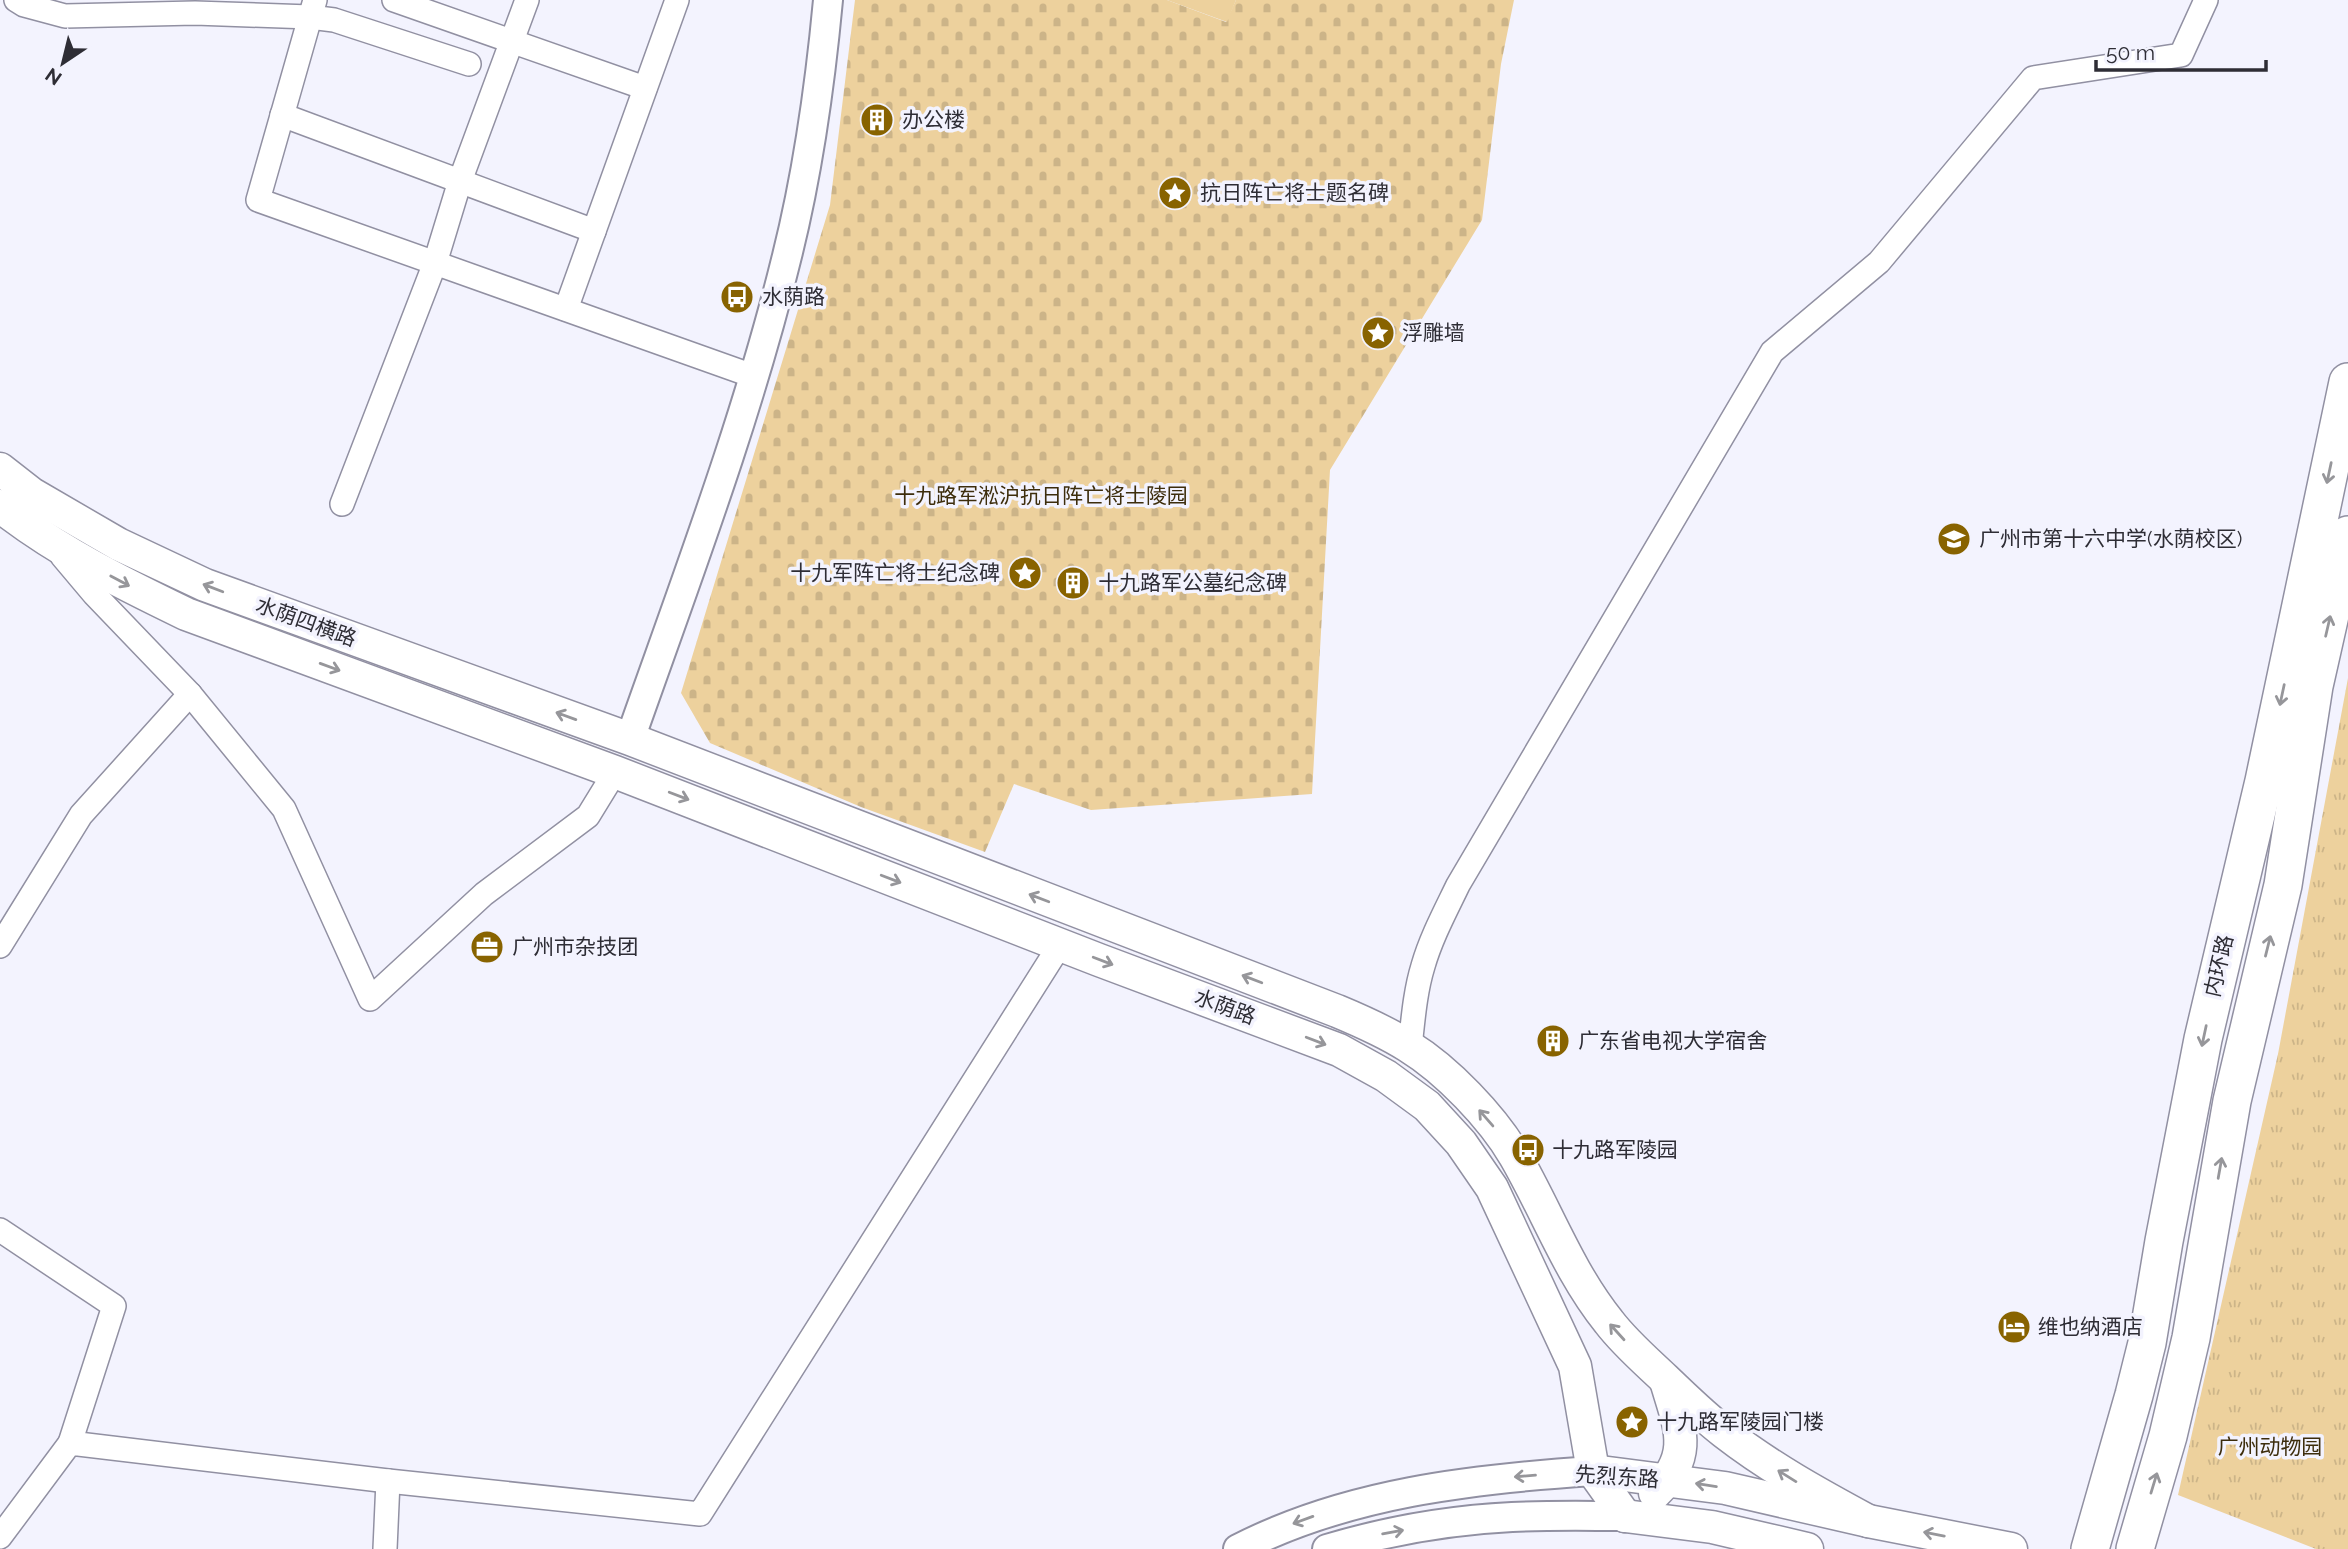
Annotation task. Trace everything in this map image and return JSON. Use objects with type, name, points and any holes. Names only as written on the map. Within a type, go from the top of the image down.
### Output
[{"type":"highway","name":"内环路","points":[[2090,1549],[2147,1343],[2203,1039],[2264,782],[2348,382]]},
{"type":"highway","name":"内环路","points":[[2135,1549],[2168,1436],[2191,1338],[2232,1101],[2283,885],[2314,685],[2348,535]]},
{"type":"highway","points":[[2073,1549],[2142,1329],[2164,1241]]},
{"type":"main road","name":"水荫四横路","points":[[0,469],[32,494],[107,538],[205,585],[630,739]]},
{"type":"main road","name":"水荫四横路","points":[[0,506],[50,542],[119,581],[186,614],[615,772]]},
{"type":"main road","name":"水荫路","points":[[630,739],[1337,1011],[1410,1047],[1440,1070],[1493,1126],[1513,1154],[1573,1270],[1610,1323],[1704,1415],[1753,1453],[1806,1488],[1868,1521]]},
{"type":"main road","points":[[615,772],[630,739]]},
{"type":"main road","name":"水荫路","points":[[615,772],[1339,1050],[1386,1076],[1427,1106],[1461,1143],[1492,1188],[1575,1366],[1593,1471],[1625,1516]]},
{"type":"main road","points":[[1625,1516],[1646,1502],[1668,1480],[1677,1464],[1682,1437],[1666,1380]]},
{"type":"main road","name":"先烈东路","points":[[1593,1471],[1725,1488],[1868,1521],[2006,1548]]},
{"type":"main road","name":"先烈东路","points":[[1625,1516],[1712,1527],[1807,1549]]},
{"type":"street","points":[[16,0],[24,5],[65,16],[192,6],[312,8],[334,20],[469,64]]},
{"type":"street","points":[[394,0],[645,88]]},
{"type":"street","points":[[342,504],[435,263],[460,181],[527,0]]},
{"type":"street","points":[[566,309],[677,0]]},
{"type":"street","points":[[630,739],[709,516],[785,266],[799,204],[818,90],[828,0]]},
{"type":"street","points":[[1410,1047],[1415,1002],[1423,965],[1458,886],[1772,352],[1879,262],[2032,78],[2181,55],[2206,0]]},
{"type":"street","points":[[312,8],[258,200],[753,376]]},
{"type":"street","points":[[282,115],[594,231]]},
{"type":"street","points":[[50,542],[94,594],[190,694],[284,809],[370,999],[484,894],[588,816],[615,772]]},
{"type":"street","points":[[0,946],[81,815],[190,694]]},
{"type":"street","points":[[70,1443],[388,1481],[700,1514],[1060,945]]},
{"type":"street","points":[[0,1230],[114,1306],[70,1443],[0,1537]]},
{"type":"street","name":"先烈东路","points":[[1238,1549],[1272,1532],[1328,1511],[1400,1495],[1493,1479],[1593,1471]]},
{"type":"street","points":[[385,1549],[388,1481]]},
{"type":"street","name":"先烈东路","points":[[1327,1549],[1370,1536],[1456,1523],[1511,1517],[1625,1516]]},
{"type":"green space","name":"十九路军淞沪抗日阵亡将士陵园","points":[[855,0],[1167,0],[1226,22],[1236,0],[1514,0],[1501,64],[1482,220],[1330,470],[1312,794],[1091,810],[1014,784],[985,852],[861,807],[710,743],[681,693],[830,205]]},
{"type":"green space","points":[[1167,0],[1236,0],[1227,22]]},
{"type":"green space","name":"广州动物园","points":[[2348,678],[2348,1549],[2316,1549],[2178,1495],[2278,1054]]},
{"type":"place","name":"办公楼","points":[[877,120]]},
{"type":"place","name":"抗日阵亡将士题名碑","points":[[1175,193]]},
{"type":"place","name":"水荫路","points":[[737,297]]},
{"type":"place","name":"浮雕墙","points":[[1378,333]]},
{"type":"place","name":"广州市第十六中学(水荫校区)","points":[[1954,539]]},
{"type":"place","name":"十九军阵亡将士纪念碑","points":[[1025,573]]},
{"type":"place","name":"十九路军公墓纪念碑","points":[[1073,583]]},
{"type":"place","name":"广州市杂技团","points":[[487,947]]},
{"type":"place","name":"广东省电视大学宿舍","points":[[1553,1041]]},
{"type":"place","name":"十九路军陵园","points":[[1528,1150]]},
{"type":"place","name":"维也纳酒店","points":[[2014,1327]]},
{"type":"place","name":"十九路军陵园门楼","points":[[1632,1422]]}]
